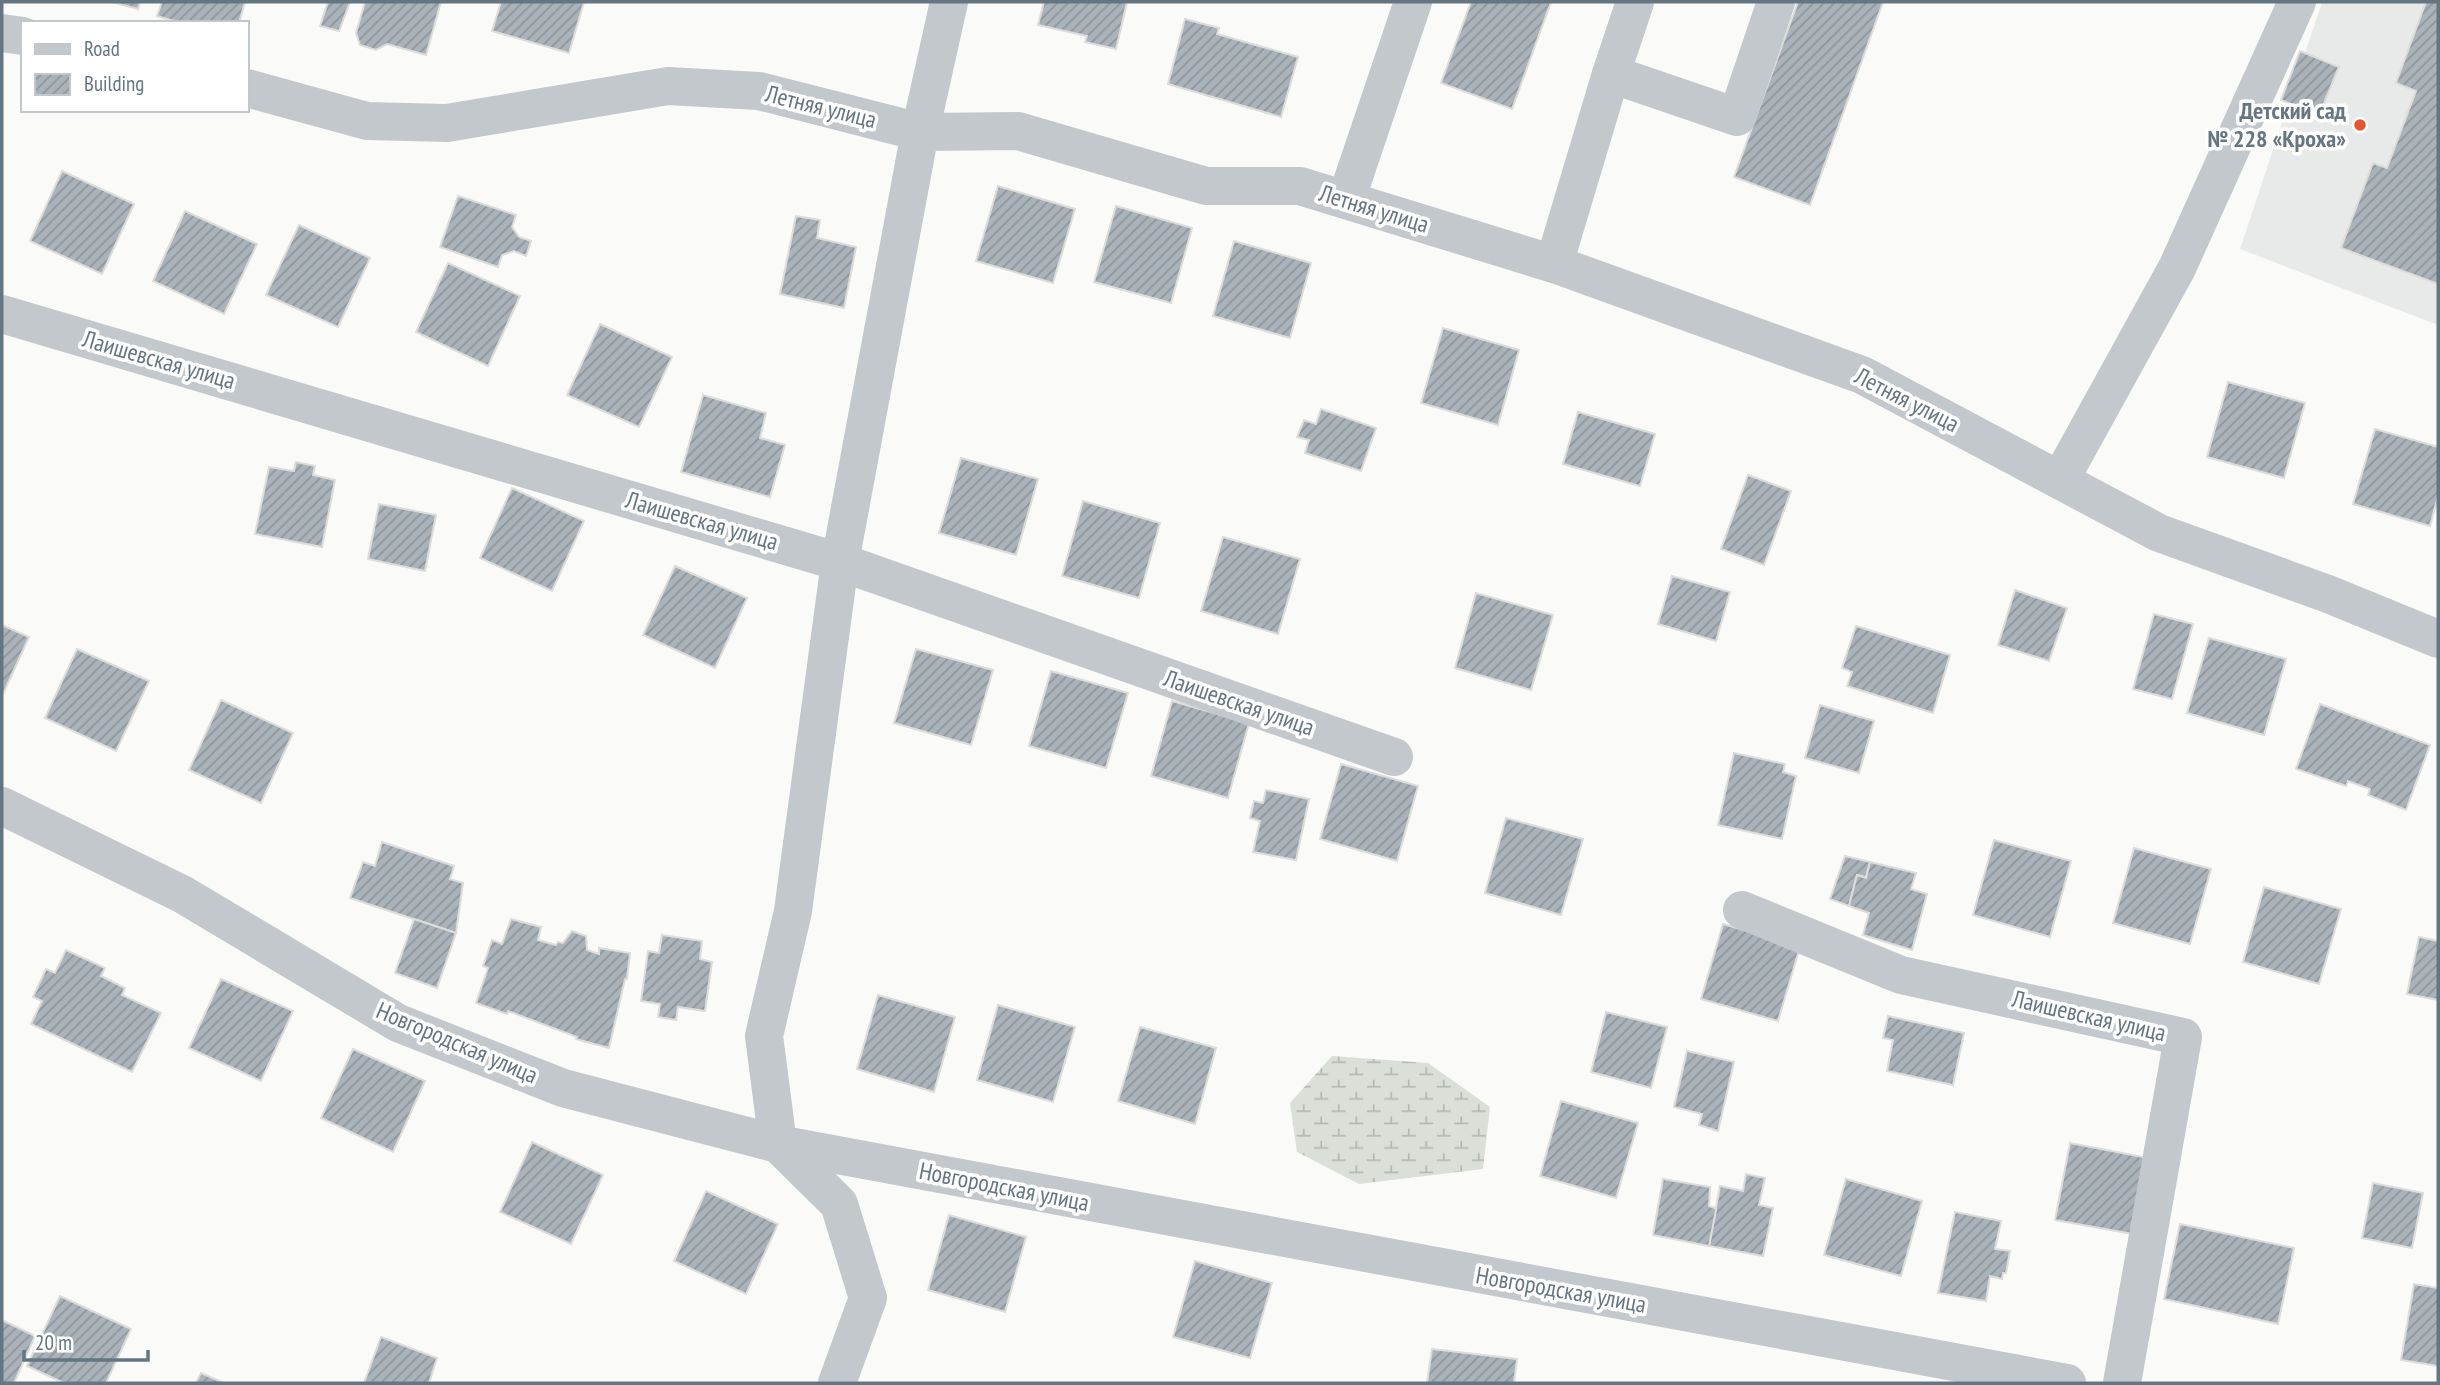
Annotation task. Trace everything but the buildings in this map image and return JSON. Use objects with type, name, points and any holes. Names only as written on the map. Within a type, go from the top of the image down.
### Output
[{"type":"street","points":[[837,1383],[868,1298],[839,1204],[778,1144],[764,1037],[793,911],[840,562],[920,132],[949,2]]},
{"type":"street","points":[[1346,200],[1413,2]]},
{"type":"street","points":[[1554,264],[1635,2]]},
{"type":"street","points":[[1611,74],[1737,117],[1776,2]]},
{"type":"street","points":[[2060,480],[2178,268],[2297,2]]},
{"type":"street","points":[[2,33],[21,36]]},
{"type":"street","name":"Летняя улица","points":[[248,88],[367,121],[447,123],[668,86],[759,91],[920,132],[1018,131],[1206,186],[1300,186],[1554,264],[1870,379],[2159,533],[2329,594],[2438,639]]},
{"type":"street","name":"Лаишевская улица","points":[[2,314],[840,562],[1394,757]]},
{"type":"street","name":"Новгородская улица","points":[[2,806],[182,894],[398,1023],[562,1088],[778,1144],[2067,1383]]},
{"type":"street","name":"Лаишевская улица","points":[[1742,911],[1901,975],[2183,1037],[2122,1383]]},
{"type":"shaded area","name":"Детский сад № 228 «Кроха»","points":[[2322,2],[2438,2],[2438,325],[2240,249]]},
{"type":"green space","points":[[1332,1056],[1428,1063],[1490,1107],[1483,1169],[1359,1184],[1297,1152],[1290,1103]]},
{"type":"place","name":"Детский сад № 228 «Кроха»","points":[[2360,125]]}]
